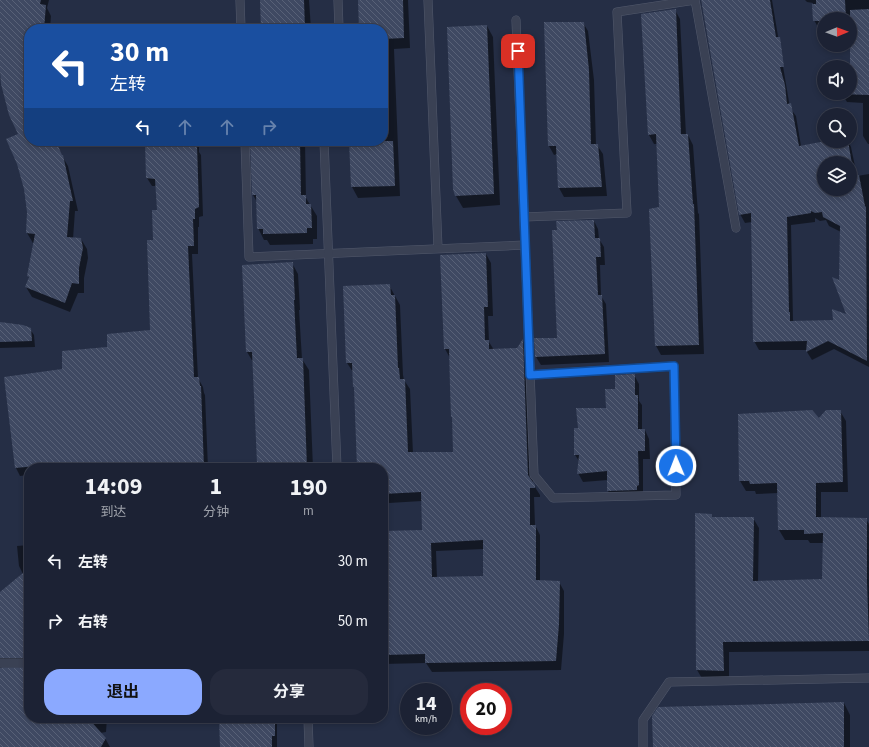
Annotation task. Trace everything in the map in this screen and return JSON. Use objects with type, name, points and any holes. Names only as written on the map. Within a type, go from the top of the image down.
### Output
[{"type":"lane","points":[[240,0],[241,24]]},
{"type":"lane","points":[[338,0],[339,24]]},
{"type":"lane","points":[[428,0],[438,248]]},
{"type":"lane","points":[[524,217],[627,213],[617,12],[695,0],[736,228]]},
{"type":"lane","points":[[516,20],[524,217],[530,375],[534,475],[553,498],[676,495],[674,366],[530,375]]},
{"type":"lane","points":[[245,146],[249,257],[525,244]]},
{"type":"lane","points":[[324,146],[337,463]]},
{"type":"lane","points":[[0,664],[24,663]]},
{"type":"lane","points":[[643,747],[642,720],[669,682],[869,678]]},
{"type":"lane","points":[[308,723],[309,747]]},
{"type":"building","points":[[0,0],[41,0],[40,4],[46,5],[44,24],[24,24],[24,146],[58,146],[63,155],[73,201],[70,201],[67,237],[81,238],[83,248],[79,268],[79,284],[72,283],[65,303],[25,287],[29,277],[27,276],[35,234],[26,233],[27,212],[24,189],[17,164],[6,139],[18,134],[9,115],[1,84]]},
{"type":"building","points":[[260,0],[304,0],[305,24],[261,24]]},
{"type":"building","points":[[358,0],[403,0],[404,38],[388,39],[388,24],[359,24]]},
{"type":"building","points":[[701,0],[770,0],[776,37],[780,37],[784,67],[780,67],[785,85],[787,104],[791,103],[799,146],[817,143],[817,148],[849,148],[851,156],[817,156],[817,196],[857,196],[857,175],[859,175],[866,207],[867,361],[828,341],[806,352],[807,341],[753,342],[751,213],[739,215]],"holes":[[[811,211],[815,213],[822,212],[823,217],[840,226],[839,280],[832,277],[846,314],[832,309],[833,320],[790,321],[787,217],[811,213]]]},
{"type":"building","points":[[816,0],[845,0],[846,12],[817,12],[817,21],[813,21],[812,4],[816,4]]},
{"type":"building","points":[[676,9],[681,134],[688,134],[694,204],[699,345],[655,346],[649,209],[659,207],[656,134],[648,135],[641,14]]},
{"type":"building","points":[[869,9],[869,95],[857,95],[857,60],[850,60],[850,52],[857,52],[857,12],[850,12],[850,10]]},
{"type":"building","points":[[544,22],[584,22],[589,70],[591,144],[598,144],[602,187],[558,188],[556,146],[548,146]]},
{"type":"building","points":[[487,25],[494,194],[455,196],[453,189],[447,27]]},
{"type":"building","points":[[388,141],[393,141],[395,186],[351,187],[349,146],[388,146]]},
{"type":"building","points":[[145,146],[197,146],[199,207],[195,209],[195,219],[193,219],[194,246],[188,246],[194,377],[199,377],[201,386],[204,463],[24,463],[24,467],[15,468],[4,377],[62,369],[62,351],[107,347],[107,334],[150,330],[147,240],[153,240],[152,210],[157,210],[155,179],[146,178]]},
{"type":"building","points":[[250,146],[300,146],[301,195],[306,195],[306,204],[311,204],[312,228],[307,228],[307,233],[263,234],[263,229],[257,229],[256,195],[252,195]]},
{"type":"building","points":[[594,220],[595,238],[600,238],[601,257],[596,257],[598,295],[602,295],[605,354],[535,357],[534,338],[557,338],[552,230],[557,230],[556,221]]},
{"type":"building","points":[[486,253],[488,307],[484,307],[485,340],[489,340],[489,349],[517,348],[523,339],[528,475],[535,485],[535,488],[530,488],[530,525],[536,525],[536,580],[560,581],[556,661],[425,663],[425,654],[388,655],[388,531],[422,530],[421,492],[388,494],[388,463],[357,463],[354,387],[352,363],[346,363],[343,286],[390,284],[391,295],[395,295],[398,368],[400,379],[405,379],[408,452],[453,452],[449,349],[444,349],[440,255]],"holes":[[[483,540],[483,576],[432,577],[431,543]]]},
{"type":"building","points":[[293,262],[297,358],[303,358],[307,463],[257,463],[252,352],[246,352],[242,265]]},
{"type":"building","points":[[0,322],[23,325],[31,328],[32,341],[0,342]]},
{"type":"building","points":[[635,374],[635,395],[638,395],[638,429],[645,429],[645,451],[638,451],[639,485],[637,486],[637,490],[607,491],[607,471],[577,474],[579,455],[574,455],[574,428],[578,428],[576,408],[606,408],[605,389],[615,389],[615,375]]},
{"type":"building","points":[[812,410],[819,418],[826,410],[841,410],[843,482],[816,483],[816,517],[867,518],[869,641],[723,642],[724,671],[696,670],[695,513],[712,514],[712,517],[754,517],[753,581],[822,579],[823,533],[804,534],[804,530],[778,530],[777,483],[750,484],[749,481],[739,481],[738,414]]},
{"type":"building","points":[[24,572],[24,658],[0,658],[0,592]]},
{"type":"building","points":[[0,668],[24,668],[24,723],[92,723],[106,738],[101,747],[0,747]]},
{"type":"building","points":[[844,702],[844,747],[653,747],[652,716],[658,707]]},
{"type":"building","points":[[219,723],[275,723],[275,736],[272,736],[272,747],[220,747]]},
{"type":"route","points":[[518,51],[530,375],[674,366],[676,466]]}]
